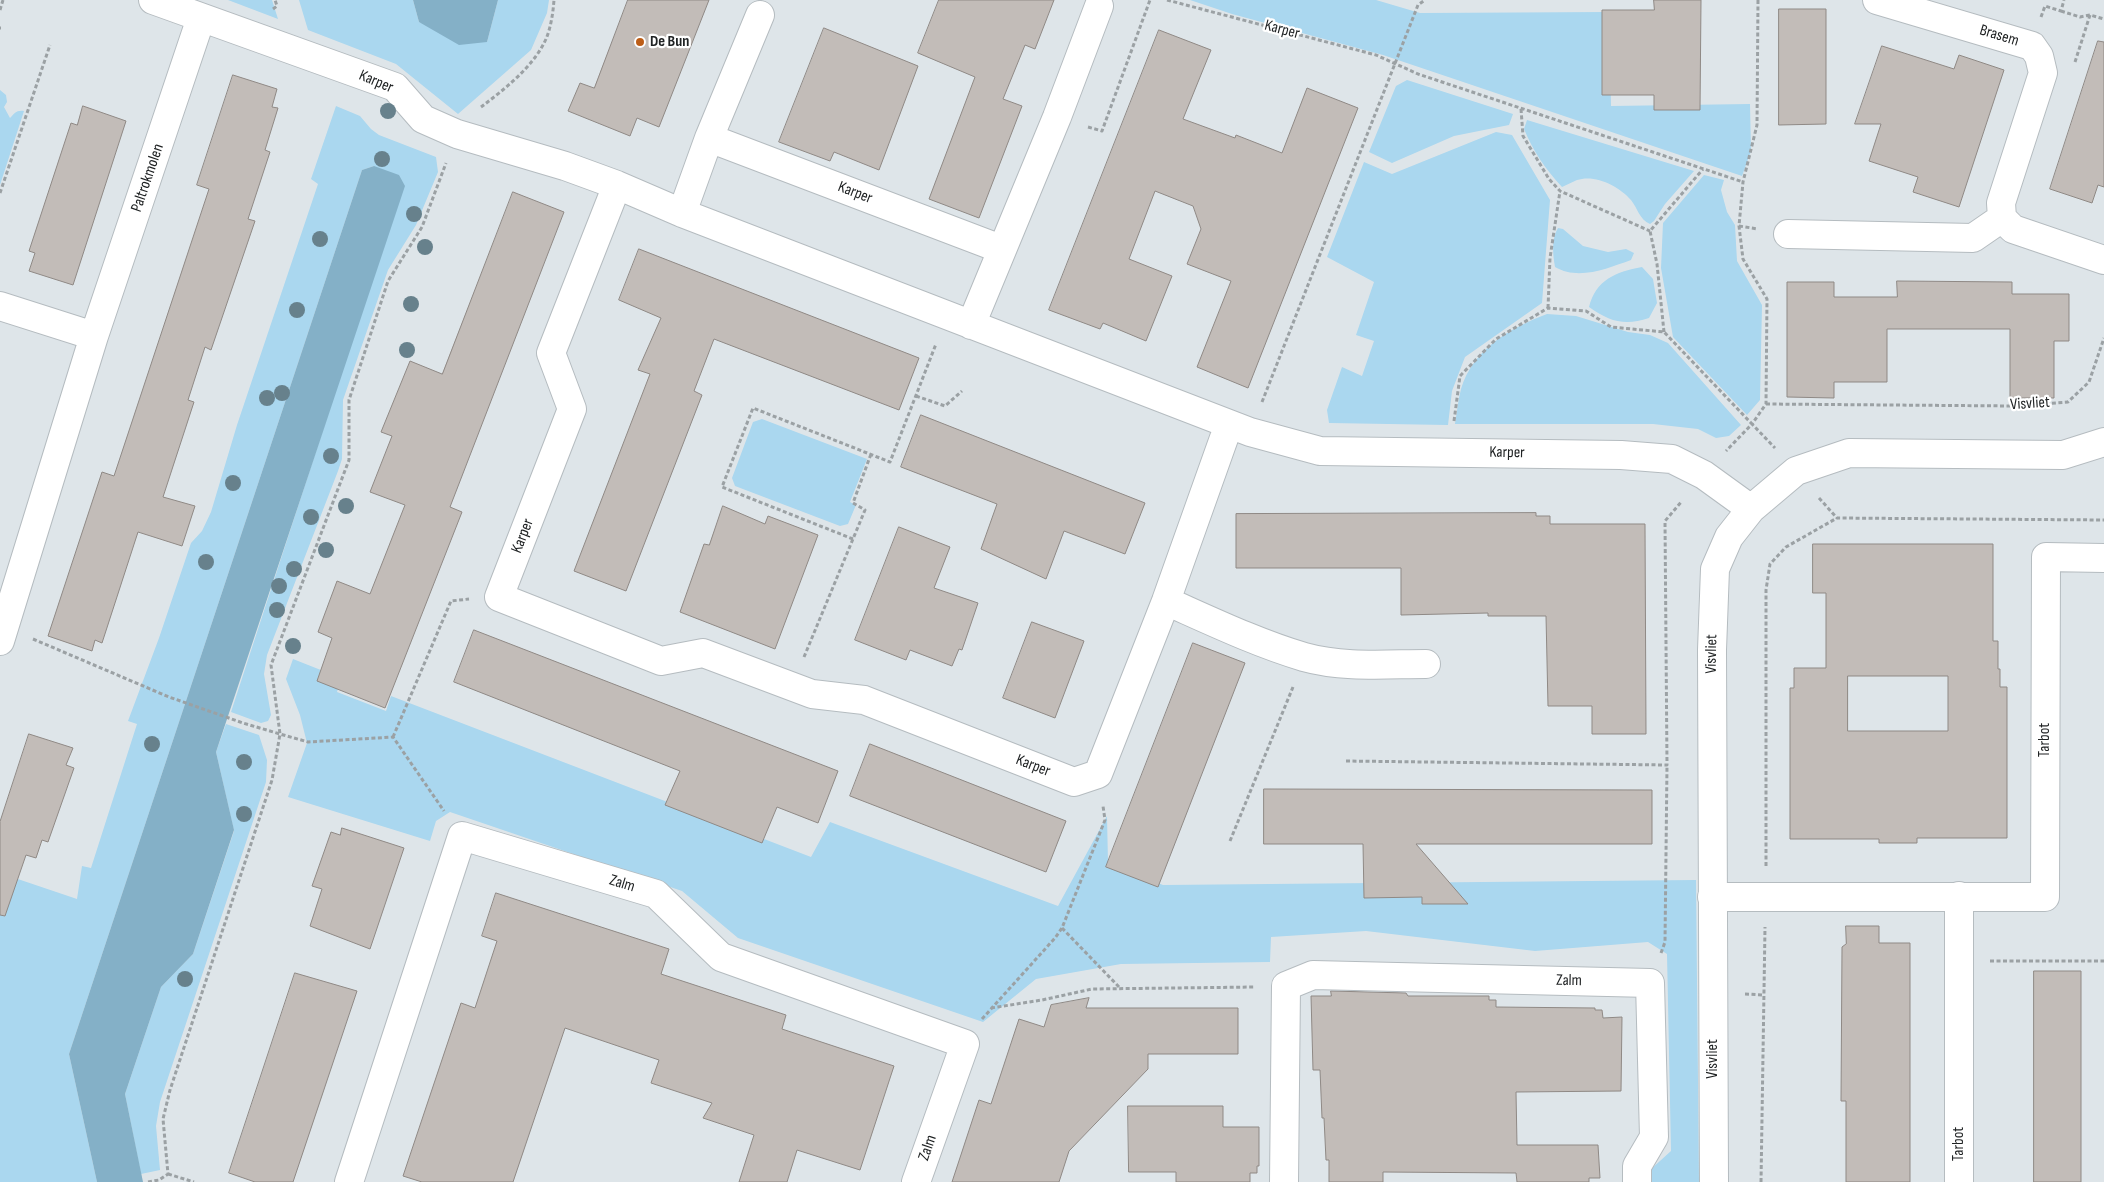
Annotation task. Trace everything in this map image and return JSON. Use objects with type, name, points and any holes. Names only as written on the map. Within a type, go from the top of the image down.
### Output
[{"type":"street","name":"Karper","points":[[153,0],[395,87],[423,119],[457,134],[565,166],[617,185],[682,213],[1240,428],[1320,451],[1621,455],[1672,459],[1704,475],[1751,509]]},
{"type":"street","name":"Brasem","points":[[1878,0],[2032,46],[2039,56],[2043,72],[2001,203],[2002,218]]},
{"type":"street","points":[[959,321],[1001,249],[1057,117],[1099,6]]},
{"type":"street","points":[[682,213],[709,138],[760,15]]},
{"type":"street","name":"Paltrokmolen","points":[[2,634],[94,336],[201,18]]},
{"type":"street","name":"Karper","points":[[709,138],[1001,249]]},
{"type":"street","name":"Karper","points":[[617,185],[551,353],[572,409],[499,597],[661,661],[703,653],[791,688],[812,694],[864,700],[1074,782],[1098,774]]},
{"type":"street","points":[[1788,234],[1972,238],[2002,218],[2013,229],[2104,260]]},
{"type":"street","points":[[0,306],[94,336]]},
{"type":"street","points":[[1098,774],[1166,601],[1240,428]]},
{"type":"street","name":"Visvliet","points":[[1714,1182],[1712,650],[1715,569],[1729,537],[1751,509],[1796,471],[1849,453],[2063,455],[2104,442]]},
{"type":"street","name":"Tarbot","points":[[1712,897],[2044,897],[2046,557],[2104,558]]},
{"type":"street","points":[[1166,601],[1258,640],[1306,657],[1345,663],[1426,664]]},
{"type":"street","points":[[349,1182],[462,836]]},
{"type":"street","name":"Zalm","points":[[462,836],[656,894],[721,957],[965,1044],[916,1182]]},
{"type":"street","name":"Tarbot","points":[[1959,896],[1959,1182]]},
{"type":"street","name":"Zalm","points":[[1286,986],[1313,975],[1650,983],[1654,1137],[1637,1166],[1637,1182]]},
{"type":"street","points":[[1284,1182],[1286,986]]},
{"type":"path","points":[[0,10],[4,0]]},
{"type":"path","points":[[168,1174],[163,1119],[170,1090],[272,780],[280,734],[271,665],[348,460],[348,400],[388,281],[422,227],[462,123],[496,96],[534,59],[546,38],[554,0]]},
{"type":"path","points":[[1057,117],[1102,131],[1150,0]]},
{"type":"path","name":"Karper","points":[[1167,0],[1376,54],[1395,65],[1521,109],[1743,182]]},
{"type":"path","points":[[1240,428],[1395,65],[1418,5],[1425,0]]},
{"type":"path","points":[[2061,11],[2080,17],[2090,15],[2104,20]]},
{"type":"path","points":[[0,193],[50,45]]},
{"type":"path","points":[[1521,109],[1523,136],[1549,180],[1560,191],[1650,231]]},
{"type":"path","points":[[1650,231],[1703,169]]},
{"type":"path","points":[[1548,308],[1550,258],[1560,191]]},
{"type":"path","points":[[1346,761],[1667,765],[1665,521],[1704,475],[1752,424],[1664,332],[1657,264],[1650,231]]},
{"type":"path","points":[[1450,452],[1460,376],[1496,339],[1548,308],[1586,311],[1610,327],[1664,332]]},
{"type":"path","points":[[853,539],[722,487],[753,408],[890,462],[916,396],[959,321]]},
{"type":"path","name":"Visvliet","points":[[1766,404],[2014,406],[2068,402],[2089,382],[2104,338]]},
{"type":"path","points":[[916,396],[945,406],[962,391]]},
{"type":"path","points":[[791,688],[865,510],[853,503],[871,454]]},
{"type":"path","points":[[1796,471],[1837,518]]},
{"type":"path","points":[[1761,1182],[1766,897],[1766,590],[1770,564],[1786,547],[1837,518],[2104,520]]},
{"type":"path","points":[[393,738],[451,601],[499,597]]},
{"type":"path","points":[[2,634],[244,724],[308,742],[393,738]]},
{"type":"path","points":[[1230,842],[1306,657]]},
{"type":"path","points":[[393,738],[462,836]]},
{"type":"path","points":[[965,1044],[974,1028],[990,1008],[1062,928],[1105,820],[1098,774]]},
{"type":"path","points":[[1062,928],[1120,988]]},
{"type":"path","points":[[1960,961],[2104,961]]},
{"type":"path","points":[[990,1008],[1042,1000],[1092,988],[1286,986]]},
{"type":"path","points":[[148,1182],[159,1180],[168,1174]]},
{"type":"path","points":[[168,1174],[194,1182]]},
{"type":"shaded area","points":[[228,0],[272,0],[278,19]]},
{"type":"shaded area","points":[[299,0],[413,0],[419,22],[487,42],[498,0],[549,0],[547,13],[531,50],[458,114],[396,64],[308,30]]},
{"type":"shaded area","points":[[413,0],[498,0],[487,42],[459,45],[419,22]]},
{"type":"shaded area","points":[[1190,0],[1376,0],[1420,13],[1609,12],[1611,106],[1750,104],[1751,151],[1742,176],[1383,55],[1232,14]]},
{"type":"shaded area","points":[[1407,80],[1513,114],[1509,125],[1454,136],[1392,163],[1369,152],[1396,86]]},
{"type":"shaded area","points":[[0,90],[6,95],[7,102],[4,107],[10,118],[17,111],[24,111],[0,185]]},
{"type":"shaded area","points":[[336,106],[360,116],[379,135],[436,157],[438,172],[416,225],[388,270],[343,400],[342,459],[267,655],[264,674],[271,715],[268,721],[261,723],[231,712],[336,390],[374,166],[362,170],[69,1054],[97,1182],[0,1182],[0,873],[77,899],[82,866],[91,868],[137,724],[128,721],[159,638],[191,543],[202,531],[211,512],[237,425],[318,184],[311,179]]},
{"type":"shaded area","points":[[1527,120],[1694,171],[1650,224],[1641,217],[1626,195],[1606,182],[1584,179],[1562,187],[1545,167],[1531,145],[1524,129]]},
{"type":"shaded area","points":[[1496,132],[1512,135],[1550,200],[1542,303],[1465,357],[1452,391],[1448,425],[1329,423],[1327,410],[1342,367],[1362,376],[1374,341],[1356,335],[1374,282],[1327,257],[1364,162],[1392,174]]},
{"type":"shaded area","points":[[374,166],[399,175],[405,186],[216,752],[234,830],[193,954],[161,987],[125,1094],[143,1182],[97,1182],[69,1054],[362,170]]},
{"type":"shaded area","points":[[1704,175],[1724,180],[1721,190],[1727,212],[1735,225],[1737,261],[1762,305],[1760,400],[1747,415],[1673,337],[1661,268],[1663,223]]},
{"type":"shaded area","points":[[1558,228],[1563,229],[1583,246],[1608,252],[1626,249],[1634,253],[1631,260],[1593,272],[1574,273],[1564,271],[1555,267],[1554,262],[1553,242]]},
{"type":"shaded area","points":[[1642,267],[1653,279],[1657,303],[1649,318],[1632,322],[1618,321],[1604,316],[1589,307],[1596,290],[1608,279],[1623,272]]},
{"type":"shaded area","points":[[1547,314],[1576,316],[1628,332],[1650,335],[1668,343],[1741,425],[1729,436],[1716,438],[1698,429],[1653,424],[1455,424],[1461,389],[1474,362],[1484,351],[1507,333]]},
{"type":"shaded area","points":[[762,419],[867,459],[850,502],[856,505],[848,524],[840,526],[735,486],[732,478],[753,422]]},
{"type":"shaded area","points":[[293,659],[341,678],[337,692],[386,711],[391,696],[811,857],[830,822],[1058,906],[1107,816],[1108,863],[1163,885],[1696,880],[1699,1182],[1650,1182],[1650,1170],[1671,1151],[1667,954],[1648,942],[1535,951],[1366,931],[1271,937],[1270,962],[1121,964],[1036,979],[983,1022],[738,938],[682,891],[450,812],[436,821],[430,841],[288,797],[307,743],[300,715],[286,679]]},
{"type":"shaded area","points":[[226,724],[259,735],[267,760],[266,782],[160,1102],[156,1126],[160,1170],[141,1174],[125,1094],[161,987],[193,954],[234,831],[216,752]]},
{"type":"building","name":"De Bun","points":[[628,0],[709,0],[659,127],[637,118],[630,136],[568,111],[580,83],[594,88]]},
{"type":"building","points":[[939,0],[1054,0],[1035,49],[1025,45],[1003,99],[1022,106],[979,218],[929,199],[975,77],[918,53]]},
{"type":"building","points":[[1654,0],[1701,0],[1700,110],[1654,110],[1654,95],[1602,95],[1602,10],[1654,10]]},
{"type":"building","points":[[1779,9],[1826,9],[1826,124],[1779,125]]},
{"type":"building","points":[[824,28],[918,66],[879,170],[834,152],[830,161],[779,142]]},
{"type":"building","points":[[1159,30],[1211,50],[1183,119],[1235,138],[1236,135],[1282,153],[1307,88],[1358,108],[1248,388],[1197,367],[1231,281],[1187,264],[1201,229],[1193,206],[1155,191],[1129,259],[1172,276],[1146,341],[1103,323],[1100,329],[1049,310]]},
{"type":"building","points":[[2098,41],[2104,42],[2104,187],[2098,185],[2092,203],[2050,189]]},
{"type":"building","points":[[1882,46],[1954,69],[1959,55],[2004,70],[1959,207],[1913,192],[1918,177],[1869,161],[1881,124],[1855,124]]},
{"type":"building","points":[[233,75],[277,89],[272,107],[278,108],[265,150],[270,152],[248,219],[255,221],[211,350],[205,347],[188,400],[194,402],[163,497],[195,506],[182,546],[138,532],[102,643],[95,640],[92,651],[48,636],[102,472],[114,476],[209,189],[197,185]]},
{"type":"building","points":[[83,106],[126,121],[73,285],[29,271],[35,253],[29,251],[71,123],[77,125]]},
{"type":"building","points":[[513,192],[564,212],[450,507],[462,512],[385,708],[317,681],[332,638],[318,632],[337,581],[370,594],[405,505],[370,492],[392,436],[381,432],[410,361],[442,374]]},
{"type":"building","points":[[639,249],[919,358],[899,410],[714,339],[694,391],[702,395],[626,591],[574,571],[650,374],[638,370],[661,318],[619,300]]},
{"type":"building","points":[[1897,281],[2012,282],[2012,294],[2069,294],[2069,341],[2054,341],[2054,398],[2010,398],[2010,329],[1887,329],[1887,382],[1834,382],[1834,398],[1787,397],[1787,282],[1834,282],[1834,297],[1897,297]]},
{"type":"building","points":[[921,415],[1145,503],[1125,554],[1064,531],[1046,579],[981,549],[997,504],[901,467]]},
{"type":"building","points":[[723,506],[765,524],[768,516],[818,535],[775,649],[680,612],[704,544],[709,545]]},
{"type":"building","points":[[1536,513],[1536,516],[1550,516],[1550,524],[1645,524],[1646,734],[1592,734],[1592,706],[1548,706],[1546,616],[1488,616],[1488,613],[1401,615],[1401,568],[1236,568],[1236,514]]},
{"type":"building","points":[[899,527],[950,547],[934,588],[978,603],[962,650],[959,649],[952,666],[910,650],[906,660],[855,640]]},
{"type":"building","points":[[1813,544],[1993,544],[1993,641],[1998,641],[2000,687],[2007,687],[2007,838],[1917,838],[1917,843],[1879,843],[1879,839],[1790,839],[1790,688],[1794,688],[1794,668],[1826,668],[1826,593],[1813,593]],"holes":[[[1848,676],[1948,676],[1948,731],[1848,731]]]},
{"type":"building","points":[[1032,622],[1084,641],[1055,718],[1003,698]]},
{"type":"building","points":[[474,630],[838,771],[818,823],[777,807],[762,843],[665,805],[680,771],[454,682]]},
{"type":"building","points":[[1193,643],[1245,663],[1158,887],[1106,867]]},
{"type":"building","points":[[29,734],[73,748],[66,765],[74,768],[48,842],[42,840],[36,858],[26,855],[5,916],[0,915],[0,822]]},
{"type":"building","points":[[870,744],[1066,821],[1046,872],[850,796]]},
{"type":"building","points":[[1264,789],[1652,790],[1652,844],[1416,844],[1468,904],[1422,904],[1422,897],[1364,898],[1363,844],[1264,844]]},
{"type":"building","points":[[342,828],[404,848],[370,949],[310,926],[322,889],[312,886],[331,832],[340,835]]},
{"type":"building","points":[[496,893],[669,949],[661,974],[786,1015],[782,1029],[894,1066],[860,1170],[797,1150],[787,1182],[739,1182],[754,1135],[703,1118],[712,1103],[651,1083],[659,1060],[565,1028],[513,1182],[422,1182],[403,1176],[461,1003],[475,1008],[497,941],[482,936]]},
{"type":"building","points":[[1846,926],[1879,926],[1879,943],[1910,943],[1910,1182],[1846,1182],[1846,1101],[1841,1101],[1842,947],[1846,944]]},
{"type":"building","points":[[2034,971],[2081,971],[2081,1182],[2034,1182]]},
{"type":"building","points":[[295,973],[357,991],[293,1182],[255,1182],[229,1173]]},
{"type":"building","points":[[1331,991],[1406,993],[1408,996],[1489,996],[1489,1000],[1496,1000],[1496,1007],[1595,1008],[1595,1010],[1602,1010],[1603,1018],[1622,1017],[1621,1091],[1516,1092],[1517,1145],[1598,1145],[1600,1178],[1589,1178],[1589,1182],[1517,1182],[1516,1173],[1383,1172],[1383,1182],[1329,1182],[1329,1160],[1326,1160],[1324,1118],[1322,1118],[1320,1070],[1313,1070],[1311,996],[1331,996]]},
{"type":"building","points":[[1089,998],[1086,1008],[1238,1008],[1238,1054],[1148,1054],[1148,1069],[1069,1151],[1059,1182],[952,1182],[979,1100],[991,1104],[1019,1019],[1044,1027],[1051,1005]]},
{"type":"building","points":[[1128,1106],[1223,1106],[1223,1127],[1259,1127],[1259,1166],[1257,1166],[1257,1173],[1250,1173],[1250,1182],[1176,1182],[1176,1172],[1129,1172]]},
{"type":"place","name":"De Bun","points":[[640,42]]}]
